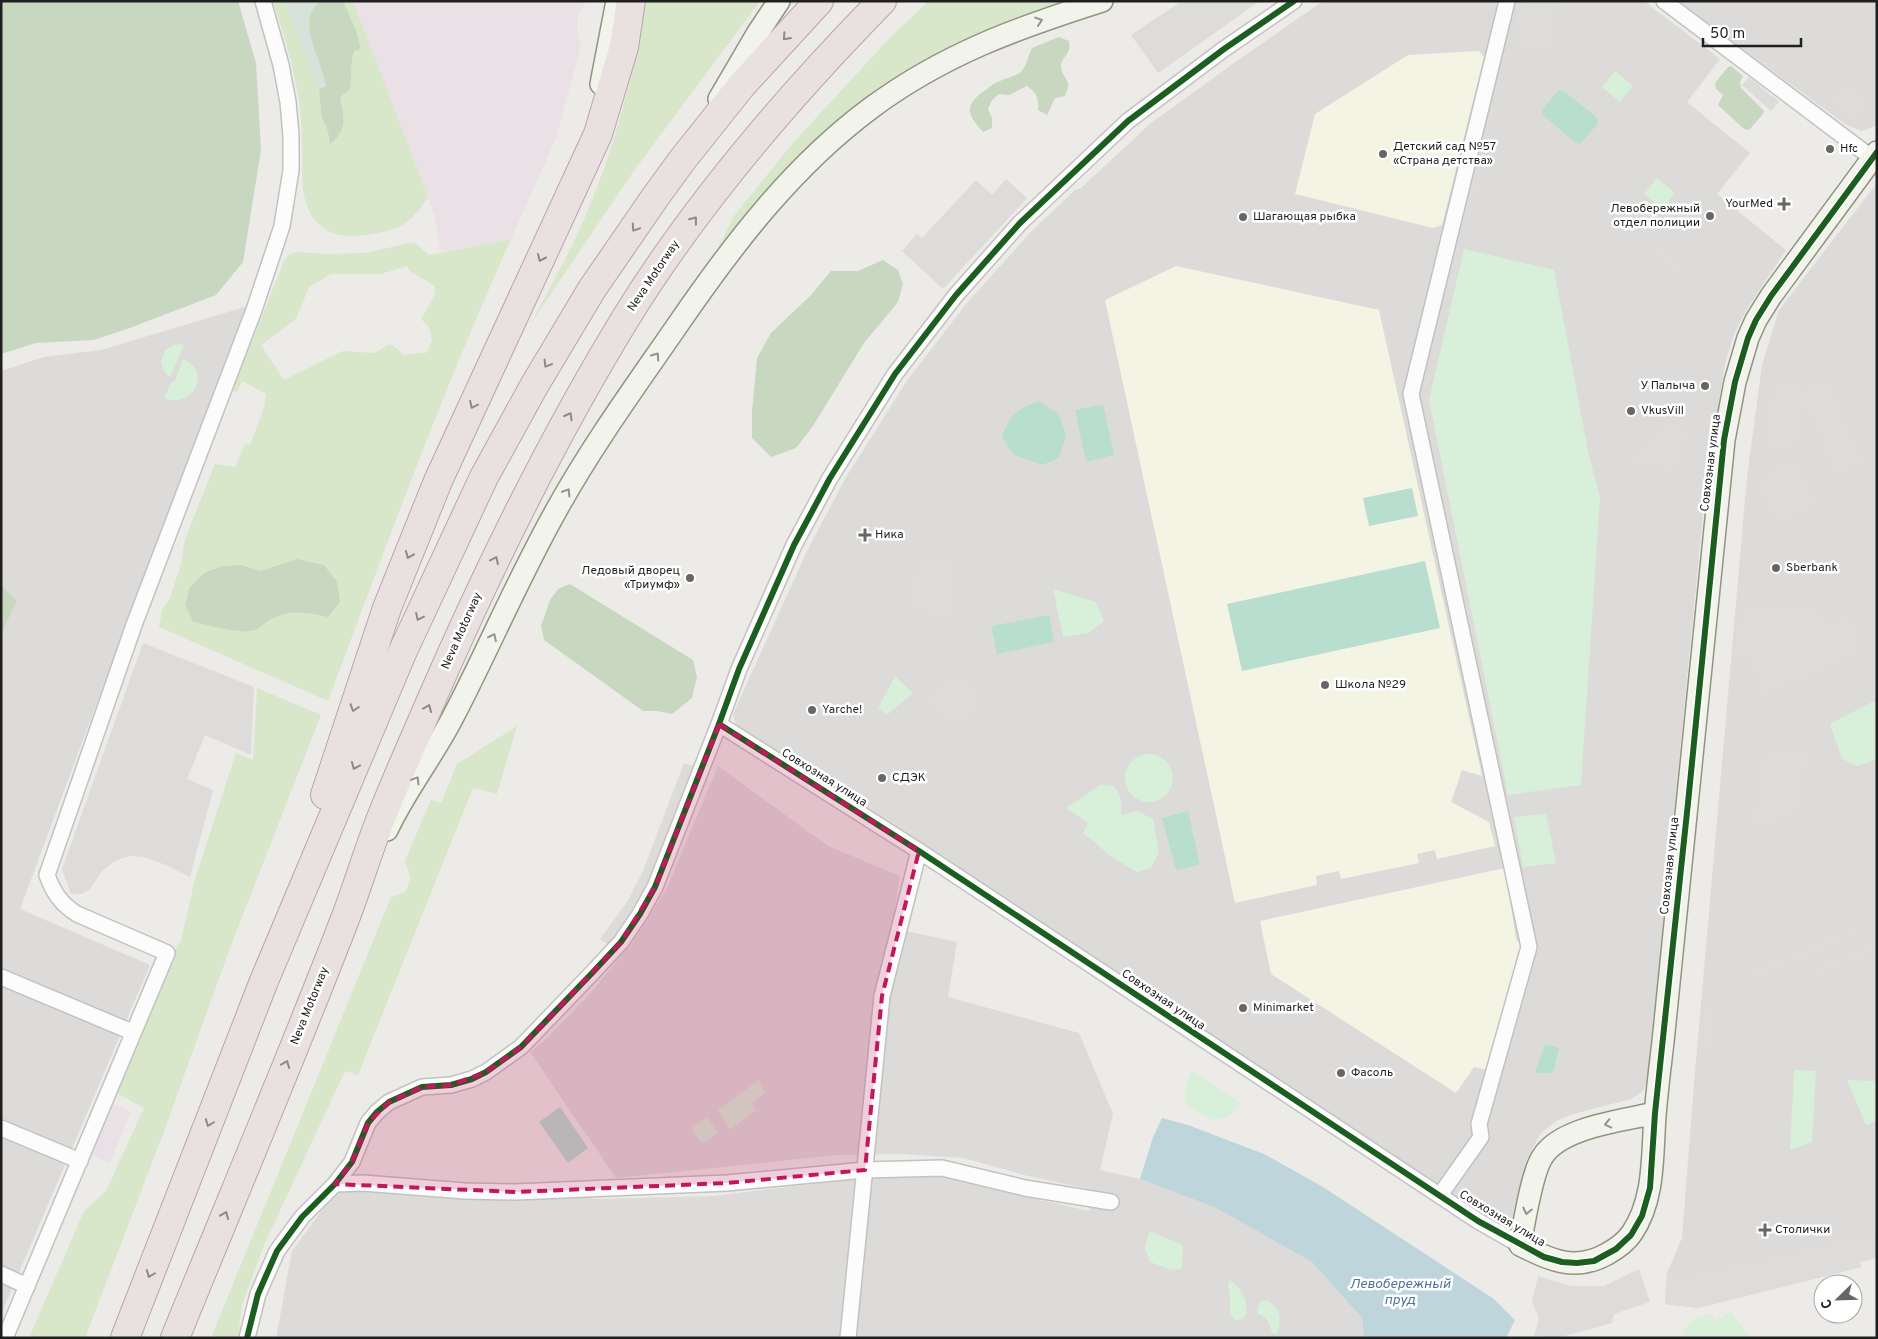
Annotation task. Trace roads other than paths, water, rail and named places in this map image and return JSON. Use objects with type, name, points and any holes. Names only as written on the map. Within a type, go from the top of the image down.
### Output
[{"type":"highway","points":[[264,981],[387,608],[438,481],[561,213],[585,166],[598,134],[624,47],[631,1]]},
{"type":"highway","points":[[125,1338],[264,981],[402,653],[484,478],[534,386],[592,289],[683,159],[742,85],[820,1]]},
{"type":"highway","name":"Neva Motorway","points":[[175,1338],[346,916],[381,818],[455,647],[527,493],[628,314],[688,227],[745,153],[815,71],[882,1]]},
{"type":"street","points":[[5,1338],[132,1032],[167,953],[66,907],[52,888],[47,875],[134,625],[251,319],[282,226],[291,170],[291,136],[288,102],[263,1]]},
{"type":"street","points":[[561,213],[603,77],[617,1]]},
{"type":"street","points":[[683,159],[757,34],[779,1]]},
{"type":"street","points":[[346,916],[390,824],[452,720],[557,508],[622,405],[710,278],[753,222],[796,173],[840,133],[871,108],[908,83],[943,62],[994,38],[1102,1]]},
{"type":"street","points":[[247,1338],[258,1294],[277,1252],[302,1217],[335,1184],[352,1162],[368,1123],[390,1102],[422,1087],[451,1085],[472,1079],[486,1072],[520,1047],[621,942],[655,887],[739,669],[794,545],[830,478],[895,374],[956,296],[1020,223],[1128,121],[1224,49],[1294,1]]},
{"type":"street","points":[[1440,1195],[1481,1136],[1479,1124],[1530,947],[1411,394],[1507,1]]},
{"type":"street","points":[[1664,1],[1874,155]]},
{"type":"street","name":"Совхозная улица","points":[[719,724],[919,851],[1478,1221],[1544,1257],[1562,1262],[1594,1261],[1616,1249],[1631,1235],[1642,1216],[1650,1188],[1655,1113],[1728,412],[1748,338],[1763,308],[1874,155]]},
{"type":"street","points":[[848,1338],[882,996],[919,851]]},
{"type":"street","points":[[1,977],[132,1032]]},
{"type":"street","name":"Совхозная улица","points":[[1520,1245],[1541,1157],[1551,1146],[1563,1137],[1579,1131],[1655,1113]]},
{"type":"street","points":[[1,1128],[80,1161]]},
{"type":"street","points":[[335,1184],[363,1183],[465,1192],[516,1192],[727,1183],[865,1170],[942,1168],[1025,1188],[1111,1202]]},
{"type":"street","points":[[1,1274],[27,1286]]},
{"type":"water","name":"Левобережный пруд","points":[[1162,1118],[1188,1125],[1264,1154],[1323,1187],[1494,1299],[1515,1320],[1506,1338],[1364,1338],[1362,1318],[1312,1262],[1216,1208],[1140,1179],[1153,1137]]},
{"type":"place","name":"Hfc","points":[[1830,149]]},
{"type":"place","name":"Детский сад №57 «Страна детства»","points":[[1383,154]]},
{"type":"place","name":"YourMed","points":[[1784,204]]},
{"type":"place","name":"Левобережный отдел полиции","points":[[1710,216]]},
{"type":"place","name":"Шагающая рыбка","points":[[1243,217]]},
{"type":"place","name":"У Палыча","points":[[1705,386]]},
{"type":"place","name":"VkusVill","points":[[1631,411]]},
{"type":"place","name":"Ника","points":[[865,535]]},
{"type":"place","name":"Sberbank","points":[[1776,568]]},
{"type":"place","name":"Ледовый дворец «Триумф»","points":[[690,578]]},
{"type":"place","name":"Школа №29","points":[[1325,685]]},
{"type":"place","name":"Yarche!","points":[[812,710]]},
{"type":"place","name":"СДЭК","points":[[882,778]]},
{"type":"place","name":"Minimarket","points":[[1243,1008]]},
{"type":"place","name":"Фасоль","points":[[1341,1073]]},
{"type":"place","name":"Столички","points":[[1765,1230]]}]
